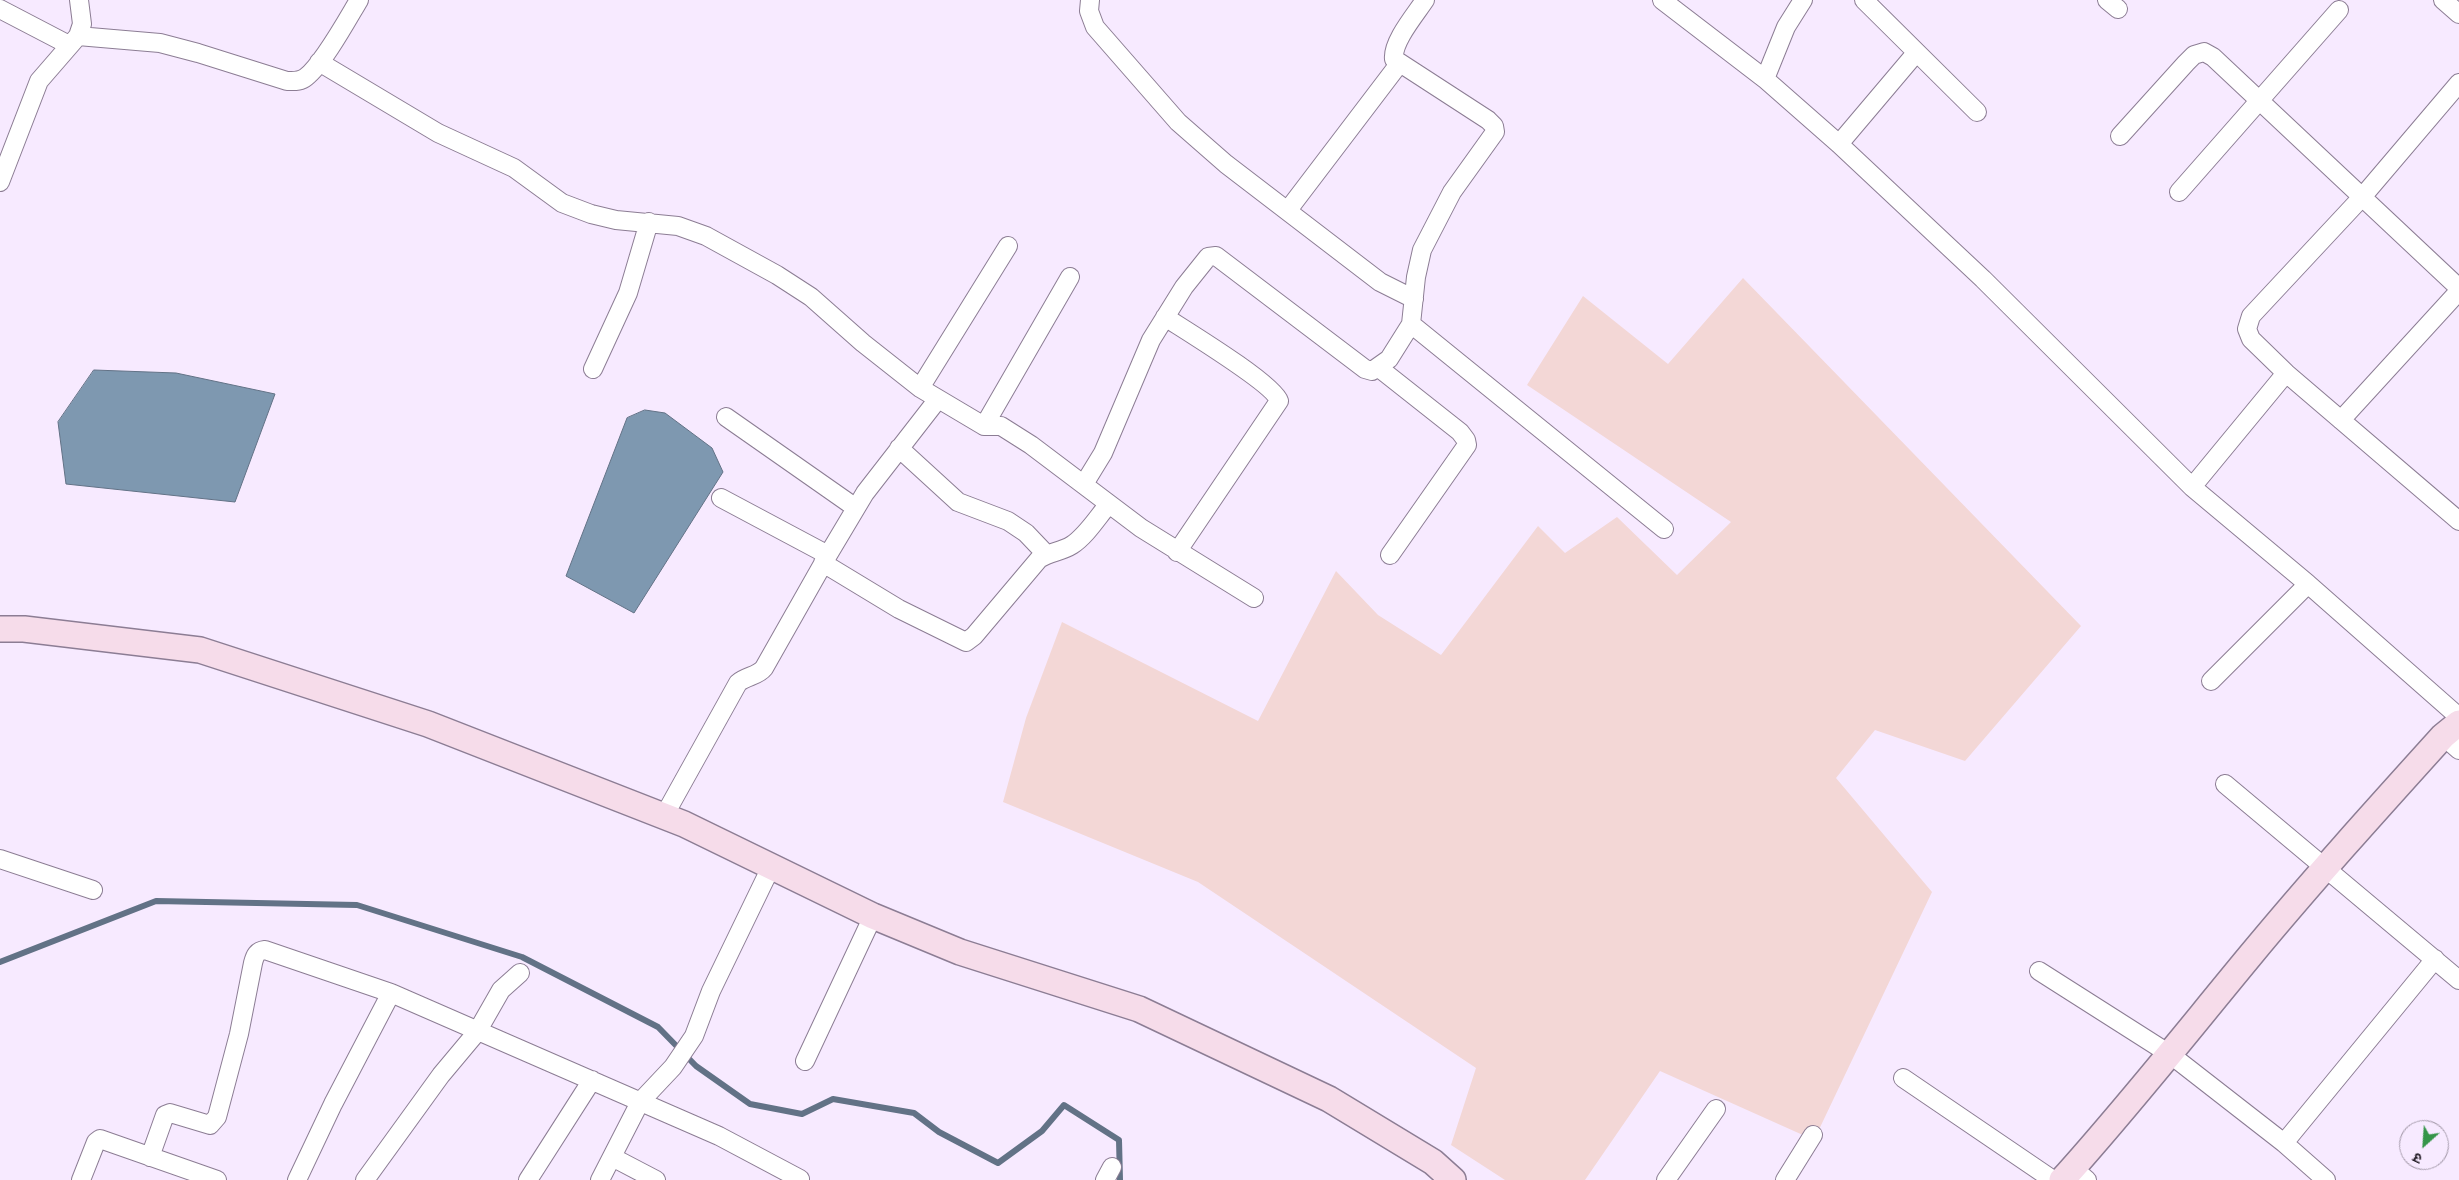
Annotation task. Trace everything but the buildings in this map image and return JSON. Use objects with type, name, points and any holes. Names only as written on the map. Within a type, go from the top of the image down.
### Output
[{"type":"street","points":[[0,182],[39,81],[73,41],[82,24],[79,0]]},
{"type":"street","points":[[0,9],[73,41],[160,43],[287,81],[298,82],[306,77],[318,62],[359,0]]},
{"type":"street","points":[[1090,0],[1088,11],[1095,27],[1178,122],[1226,164],[1380,282],[1414,299]]},
{"type":"street","points":[[1084,484],[1103,453],[1147,349],[1165,318],[1208,257],[1216,256],[1364,369],[1372,371],[1379,368],[1389,359],[1411,324],[1416,277],[1422,250],[1434,224],[1452,192],[1495,132],[1494,126],[1488,120],[1394,59],[1393,52],[1425,0]]},
{"type":"street","points":[[1662,0],[1765,79],[1839,144],[1983,279],[2192,487],[2308,584],[2459,717]]},
{"type":"street","points":[[1765,79],[1786,27],[1803,0]]},
{"type":"street","points":[[1864,0],[1977,112]]},
{"type":"street","points":[[2443,0],[2459,14]]},
{"type":"street","points":[[2179,192],[2261,101],[2338,10]]},
{"type":"street","points":[[2120,136],[2186,63],[2194,55],[2204,52],[2213,57],[2363,196],[2459,290],[2341,420]]},
{"type":"street","points":[[1839,144],[1916,53]]},
{"type":"street","points":[[318,62],[438,133],[514,168],[562,202],[592,214],[616,220],[678,226],[706,236],[777,275],[811,297],[863,343],[920,388],[984,426],[1001,426],[1031,445],[1084,484],[1108,505],[1177,552],[1254,598]]},
{"type":"street","points":[[1288,210],[1399,64]]},
{"type":"street","points":[[2456,512],[2341,420],[2286,373],[2251,339],[2247,329],[2252,316],[2363,196],[2459,83]]},
{"type":"street","points":[[592,369],[628,292],[649,222]]},
{"type":"street","points":[[920,388],[1008,246]]},
{"type":"street","points":[[984,426],[1070,277]]},
{"type":"street","points":[[1165,318],[1230,360],[1274,393],[1279,401],[1177,552]]},
{"type":"street","points":[[1411,324],[1664,529]]},
{"type":"street","points":[[1379,368],[1460,432],[1467,445],[1390,555]]},
{"type":"street","points":[[2192,487],[2286,373]]},
{"type":"street","points":[[664,816],[738,683],[745,677],[760,673],[764,668],[856,508],[899,448],[938,399]]},
{"type":"street","points":[[726,417],[856,508]]},
{"type":"street","points":[[899,448],[958,502],[1008,521],[1026,533],[1046,554]]},
{"type":"street","points":[[721,498],[825,559],[899,608],[966,642],[974,636],[1008,593],[1046,554],[1064,549],[1077,541],[1108,505]]},
{"type":"street","points":[[2211,682],[2308,584]]},
{"type":"street","points":[[0,629],[24,630],[200,650],[428,724],[664,816],[873,916],[960,952],[1139,1008],[1329,1100],[1433,1162],[1453,1180]]},
{"type":"street","points":[[1903,1078],[2068,1177],[2324,868],[2454,736]]},
{"type":"street","points":[[2225,784],[2459,980]]},
{"type":"street","points":[[0,859],[93,890]]},
{"type":"street","points":[[600,1180],[640,1102],[673,1067],[694,1036],[711,991],[772,867]]},
{"type":"street","points":[[805,1061],[873,916]]},
{"type":"street","points":[[150,1157],[164,1115],[170,1113],[210,1125],[217,1117],[238,1034],[252,962],[260,951],[266,950],[392,993],[477,1032],[719,1136],[800,1179]]},
{"type":"street","points":[[2284,1143],[2434,959]]},
{"type":"street","points":[[2039,970],[2171,1055],[2284,1143],[2326,1180]]},
{"type":"street","points":[[365,1180],[441,1075],[477,1032],[501,990],[520,973]]},
{"type":"street","points":[[297,1180],[333,1104],[392,993]]},
{"type":"street","points":[[528,1180],[592,1080]]},
{"type":"street","points":[[1666,1180],[1716,1109]]},
{"type":"street","points":[[1785,1180],[1812,1135]]},
{"type":"street","points":[[82,1180],[96,1142],[100,1139],[150,1157],[171,1173],[217,1180]]},
{"type":"street","points":[[612,1157],[656,1180]]},
{"type":"shaded area","points":[[1743,278],[2081,626],[1965,761],[1875,730],[1836,778],[1932,892],[1814,1140],[1660,1071],[1585,1180],[1505,1180],[1451,1145],[1476,1068],[1198,882],[1003,802],[1026,718],[1062,622],[1258,721],[1336,571],[1378,615],[1441,655],[1538,526],[1565,553],[1617,517],[1677,575],[1731,522],[1527,385],[1583,296],[1668,364]]},
{"type":"water","points":[[94,370],[176,373],[275,394],[235,502],[66,484],[58,422]]},
{"type":"water","points":[[645,410],[665,413],[712,448],[723,472],[634,613],[566,576],[627,418]]},
{"type":"waterway","points":[[0,962],[156,901],[357,905],[522,957],[658,1027],[696,1066],[750,1104],[802,1114],[833,1099],[914,1113],[939,1132],[998,1163],[1042,1131],[1064,1105],[1119,1140],[1120,1180]]}]
